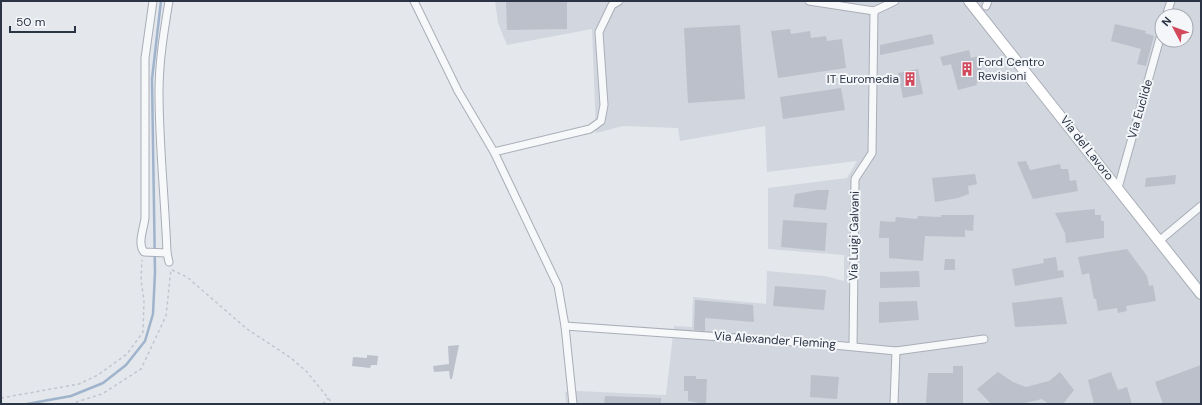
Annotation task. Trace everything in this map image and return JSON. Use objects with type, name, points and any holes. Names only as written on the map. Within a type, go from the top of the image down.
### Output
[{"type":"main road","name":"Via del Lavoro","points":[[970,2],[1201,294]]},
{"type":"street","points":[[153,1],[145,58],[145,218],[140,243],[146,252],[165,253]]},
{"type":"street","points":[[169,1],[161,55],[159,90],[159,134],[165,253],[169,262]]},
{"type":"street","points":[[414,1],[458,90],[494,152],[558,286],[565,326],[573,404]]},
{"type":"street","points":[[494,152],[590,129],[601,121],[604,105],[599,32],[612,5],[618,1]]},
{"type":"street","points":[[809,1],[874,11],[895,1]]},
{"type":"street","name":"Via Luigi Galvani","points":[[853,346],[854,179],[872,153],[874,11]]},
{"type":"street","name":"Via Euclide","points":[[1118,188],[1157,48]]},
{"type":"street","points":[[1159,241],[1201,206]]},
{"type":"street","name":"Via Alexander Fleming","points":[[565,326],[853,346],[896,351],[984,339]]},
{"type":"street","points":[[894,404],[896,351]]},
{"type":"path","points":[[1,398],[79,384],[98,375],[127,354],[143,332],[144,301],[141,280],[142,262],[146,252]]},
{"type":"path","points":[[70,404],[102,394],[141,369],[166,316],[172,270],[169,262]]},
{"type":"path","points":[[172,270],[187,277],[247,329],[291,358],[307,372],[333,404]]},
{"type":"path","points":[[323,404],[328,398]]},
{"type":"shaded area","points":[[495,1],[1201,1],[1201,404],[566,404],[565,392],[577,391],[666,395],[674,326],[692,327],[693,297],[766,304],[767,271],[825,276],[844,281],[844,255],[768,249],[768,188],[847,178],[857,161],[767,172],[765,126],[680,141],[678,128],[623,126],[596,133],[592,29],[507,45],[498,23]]},
{"type":"building","points":[[506,1],[567,1],[567,29],[507,30]]},
{"type":"building","points":[[1115,24],[1146,31],[1145,33],[1154,36],[1146,66],[1137,64],[1141,49],[1111,41]]},
{"type":"building","points":[[740,25],[745,99],[688,103],[684,28]]},
{"type":"building","points":[[790,29],[791,34],[810,31],[811,38],[826,36],[827,41],[842,39],[846,68],[778,78],[771,31]]},
{"type":"building","points":[[932,34],[934,44],[880,55],[880,45]]},
{"type":"building","name":"Ford Centro Revisioni","points":[[969,50],[971,58],[978,56],[982,72],[986,71],[988,80],[976,83],[977,85],[958,90],[951,64],[943,66],[940,57]]},
{"type":"building","name":"IT Euromedia","points":[[918,69],[923,94],[903,98],[898,73]]},
{"type":"building","points":[[841,88],[845,110],[783,119],[780,97]]},
{"type":"building","points":[[1026,161],[1030,170],[1060,164],[1061,169],[1068,169],[1070,181],[1076,180],[1078,191],[1033,199],[1017,162]]},
{"type":"building","points":[[975,174],[977,184],[968,186],[969,194],[958,198],[935,202],[932,178]]},
{"type":"building","points":[[1176,175],[1175,184],[1145,187],[1146,178]]},
{"type":"building","points":[[818,190],[829,190],[826,210],[793,207],[795,194]]},
{"type":"building","points":[[1095,209],[1095,215],[1101,215],[1101,221],[1104,221],[1104,238],[1066,243],[1065,233],[1055,213]]},
{"type":"building","points":[[941,215],[974,215],[973,231],[965,230],[965,237],[925,236],[923,261],[889,258],[889,238],[879,238],[880,221],[895,222],[896,217],[917,219],[918,216],[941,217]]},
{"type":"building","points":[[783,220],[827,223],[825,251],[781,247]]},
{"type":"building","points":[[1127,249],[1147,276],[1149,286],[1153,285],[1156,301],[1126,306],[1127,311],[1118,313],[1117,308],[1098,311],[1089,273],[1082,275],[1078,257]]},
{"type":"building","points":[[1056,257],[1058,271],[1063,270],[1064,277],[1015,286],[1012,269],[1044,263],[1043,259]]},
{"type":"building","points":[[945,259],[955,259],[955,270],[944,270]]},
{"type":"building","points":[[919,271],[920,287],[880,288],[880,272]]},
{"type":"building","points":[[775,286],[826,290],[824,310],[773,306]]},
{"type":"building","points":[[1062,297],[1067,324],[1015,327],[1012,303]]},
{"type":"building","points":[[695,300],[753,305],[754,322],[705,318],[705,331],[694,330]]},
{"type":"building","points":[[917,301],[919,320],[879,323],[879,302]]},
{"type":"building","points":[[459,345],[452,379],[450,379],[449,371],[434,372],[433,366],[449,364],[448,346]]},
{"type":"building","points":[[367,355],[378,356],[377,365],[371,365],[370,368],[352,366],[353,357],[367,358]]},
{"type":"building","points":[[1201,365],[1201,404],[1163,404],[1155,382]]},
{"type":"building","points":[[953,366],[963,366],[963,404],[926,404],[928,373],[953,373]]},
{"type":"building","points":[[998,372],[1013,382],[1026,387],[1049,381],[1060,372],[1074,390],[1063,404],[1049,404],[1042,399],[1020,404],[991,404],[977,389]]},
{"type":"building","points":[[1111,372],[1118,390],[1127,387],[1132,404],[1094,404],[1088,380]]},
{"type":"building","points":[[811,375],[839,377],[837,399],[810,397]]},
{"type":"building","points":[[684,376],[696,376],[696,379],[707,379],[706,404],[688,401],[688,391],[684,391]]},
{"type":"building","points":[[605,396],[661,398],[661,404],[604,404]]},
{"type":"waterway","points":[[27,404],[71,396],[103,383],[126,365],[145,341],[153,314],[155,272],[152,79],[161,1]]},
{"type":"place","name":"Ford Centro Revisioni","points":[[967,69]]},
{"type":"place","name":"IT Euromedia","points":[[910,79]]}]
